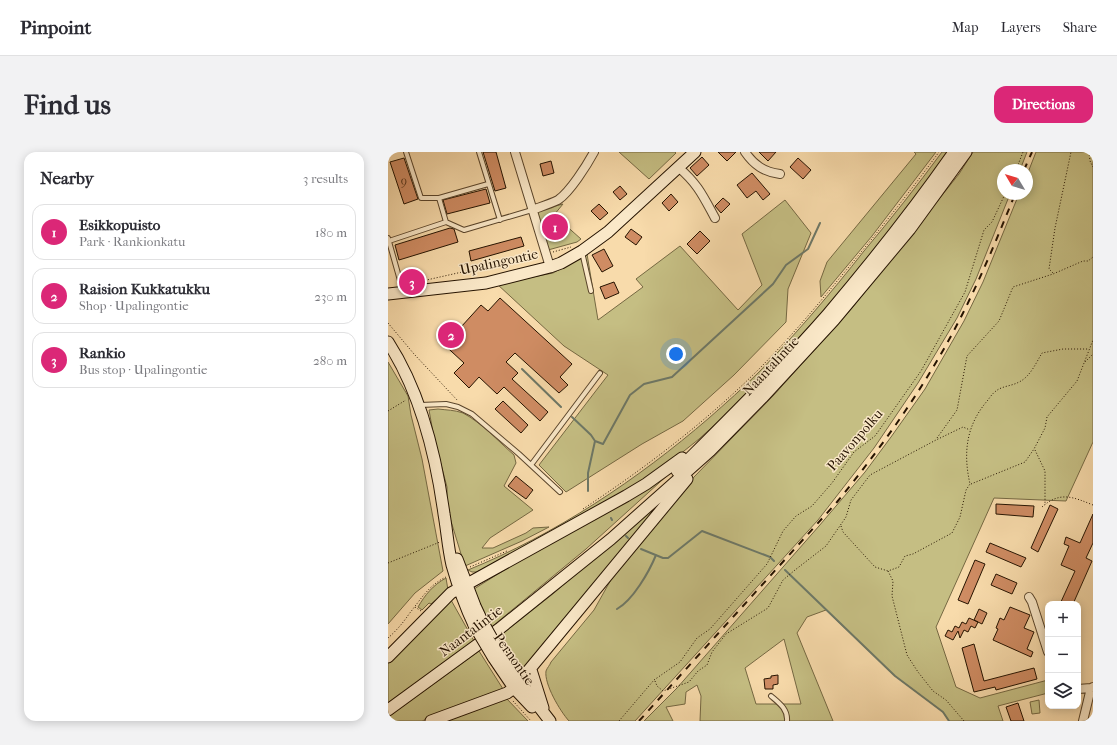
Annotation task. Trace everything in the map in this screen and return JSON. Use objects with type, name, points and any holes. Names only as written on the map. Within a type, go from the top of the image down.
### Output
[{"type":"main road","name":"Upalingontie","points":[[388,294],[486,283],[561,263],[582,251],[608,232],[695,152]]},
{"type":"main road","name":"Naantalintie","points":[[569,573],[653,495],[719,429],[827,315],[902,222],[954,152]]},
{"type":"main road","name":"Naantalintie","points":[[388,710],[499,630],[611,539],[710,451],[768,393],[834,320],[910,229],[966,152]]},
{"type":"main road","name":"Pernontie","points":[[388,342],[403,366],[419,405],[430,439],[444,514],[459,563],[463,587],[478,623],[496,655],[530,706],[549,721]]},
{"type":"main road","points":[[388,657],[435,608],[451,594],[646,484],[719,429]]},
{"type":"main road","points":[[431,721],[507,693],[517,685],[531,670],[710,451]]},
{"type":"main road","points":[[531,670],[543,710]]},
{"type":"main road","name":"Pernontie","points":[[517,685],[543,710],[549,721]]},
{"type":"street","points":[[515,152],[550,267]]},
{"type":"street","points":[[532,210],[551,203],[563,196],[594,152]]},
{"type":"street","points":[[745,152],[754,163],[762,169],[780,174]]},
{"type":"street","points":[[678,167],[697,185],[715,218]]},
{"type":"street","points":[[1029,597],[1045,643]]},
{"type":"street","points":[[1081,688],[1092,687],[1083,721]]},
{"type":"lane","points":[[406,152],[421,198],[439,198],[488,184]]},
{"type":"lane","points":[[479,152],[500,220]]},
{"type":"lane","points":[[439,198],[446,222]]},
{"type":"lane","points":[[401,284],[388,240],[446,222],[464,230],[532,210]]},
{"type":"lane","points":[[582,251],[591,291]]},
{"type":"lane","points":[[531,465],[600,373]]},
{"type":"lane","points":[[419,405],[446,404],[458,407],[472,414],[560,492]]},
{"type":"lane","points":[[771,696],[782,705],[787,714],[787,721]]},
{"type":"path","points":[[582,510],[631,477],[678,442],[761,367],[832,288],[891,215],[939,152]]},
{"type":"path","points":[[1018,164],[1023,152]]},
{"type":"path","points":[[1053,274],[1049,269],[1055,228],[1071,152]]},
{"type":"path","points":[[1089,152],[1090,161],[1093,167]]},
{"type":"path","name":"Paavonpolku","points":[[619,721],[654,680],[680,662],[697,638],[710,629],[767,564],[783,531],[796,516],[812,506],[832,483],[854,452],[875,436],[921,371],[965,292],[984,230],[992,222],[1002,200]]},
{"type":"path","points":[[936,440],[956,410],[967,356],[999,321],[1013,288],[1053,274],[1083,261],[1088,261],[1093,257]]},
{"type":"path","points":[[388,323],[414,354],[458,401]]},
{"type":"path","points":[[840,526],[843,532],[875,567],[888,571],[899,567],[906,556],[913,554],[952,533],[960,517],[966,490],[970,484],[1025,462],[1045,428],[1047,417],[1077,381],[1093,340]]},
{"type":"path","points":[[970,484],[967,469],[967,442],[970,430],[982,407],[996,391],[1020,382],[1029,374],[1042,354],[1063,349],[1089,349]]},
{"type":"path","points":[[1084,363],[1093,354]]},
{"type":"path","points":[[388,411],[411,397]]},
{"type":"path","points":[[654,680],[657,686],[663,691],[689,682],[698,671],[707,665],[712,652],[726,634],[768,608],[784,580],[826,546],[846,517],[851,500],[870,475],[964,427],[970,430]]},
{"type":"path","points":[[1034,449],[1045,471],[1045,505]]},
{"type":"path","points":[[1042,507],[1050,500],[1058,497],[1074,498],[1093,505]]},
{"type":"path","points":[[388,563],[442,542]]},
{"type":"path","points":[[468,568],[509,550]]},
{"type":"path","points":[[888,571],[893,581],[892,596],[907,655],[933,691],[946,700],[964,721]]},
{"type":"path","points":[[388,638],[415,607],[428,589],[438,580],[447,576]]},
{"type":"path","points":[[415,607],[422,612]]},
{"type":"shaded area","points":[[619,152],[675,152],[676,153],[649,179]]},
{"type":"shaded area","points":[[914,152],[936,152],[872,236],[821,297],[820,281],[827,262],[916,154]]},
{"type":"shaded area","points":[[942,152],[948,152],[898,220],[829,305],[761,378],[699,439],[642,481],[477,572],[468,570],[533,540],[594,504],[624,484],[682,441],[741,390],[813,313],[894,215]]},
{"type":"shaded area","points":[[973,152],[1027,152],[1022,164],[997,164],[997,200],[1008,200],[976,279],[957,318],[918,383],[874,448],[818,520],[635,721],[569,721],[561,711],[547,683],[546,671],[551,662],[594,610],[613,576],[694,477],[773,396],[852,308],[959,174]]},
{"type":"shaded area","points":[[1036,152],[1093,152],[1093,442],[1066,501],[994,498],[936,627],[956,687],[980,698],[1045,681],[1045,694],[998,706],[1003,721],[949,721],[943,712],[895,676],[826,610],[807,617],[797,633],[833,721],[700,721],[701,696],[697,685],[686,692],[685,704],[666,707],[673,721],[644,721],[677,688],[865,472],[925,389],[964,321],[983,282],[1017,200],[1033,200],[1033,164],[1031,164]],"holes":[[[784,639],[801,704],[756,704],[745,668]]]},
{"type":"shaded area","points":[[785,200],[811,233],[788,289],[786,322],[734,375],[683,421],[642,444],[566,492],[539,465],[608,375],[564,346],[497,284],[553,273],[587,254],[598,320],[643,287],[636,279],[680,246],[738,310],[762,285],[742,234]]},
{"type":"shaded area","points":[[563,204],[554,215],[581,239],[577,242],[548,250],[537,211]]},
{"type":"shaded area","points":[[388,362],[408,396],[422,459],[443,571],[415,593],[388,624]]},
{"type":"shaded area","points":[[438,409],[460,412],[470,417],[514,455],[516,463],[504,486],[533,510],[490,538],[482,548],[493,548],[526,533],[533,528],[549,527],[522,541],[465,566],[447,508],[447,487],[434,438],[429,410]]},
{"type":"shaded area","points":[[670,473],[586,549],[489,629],[473,590],[474,589],[525,557]]},
{"type":"shaded area","points":[[673,488],[521,673],[518,673],[496,639],[554,593]]},
{"type":"shaded area","points":[[446,578],[448,590],[431,604],[429,603],[422,610],[418,607],[430,591]]},
{"type":"shaded area","points":[[451,600],[474,641],[388,703],[388,661]]},
{"type":"shaded area","points":[[479,651],[503,689],[422,721],[388,721],[388,717]]},
{"type":"shaded area","points":[[506,698],[528,721],[443,721]]},
{"type":"shaded area","points":[[1039,700],[1040,713],[1032,714],[1030,702]]},
{"type":"building","points":[[483,152],[496,152],[506,188],[495,191]]},
{"type":"building","points":[[718,152],[736,152],[727,161]]},
{"type":"building","points":[[759,152],[776,152],[768,161]]},
{"type":"building","points":[[702,157],[709,165],[697,176],[690,168]]},
{"type":"building","points":[[404,158],[418,199],[404,204],[390,162]]},
{"type":"building","points":[[798,158],[811,170],[803,179],[790,167]]},
{"type":"building","points":[[551,161],[554,173],[543,176],[540,164]]},
{"type":"building","points":[[752,173],[770,194],[763,200],[756,191],[747,198],[737,185]]},
{"type":"building","points":[[620,186],[627,194],[620,200],[613,192]]},
{"type":"building","points":[[486,189],[490,203],[447,214],[443,200]]},
{"type":"building","points":[[671,194],[678,202],[669,211],[662,203]]},
{"type":"building","points":[[723,198],[730,204],[721,213],[715,206]]},
{"type":"building","points":[[599,204],[608,213],[600,220],[591,211]]},
{"type":"building","points":[[450,228],[454,229],[458,242],[399,260],[395,245]]},
{"type":"building","points":[[631,229],[642,237],[636,245],[625,237]]},
{"type":"building","points":[[700,231],[710,241],[697,254],[687,244]]},
{"type":"building","points":[[521,237],[524,246],[471,261],[469,251]]},
{"type":"building","points":[[604,249],[613,266],[602,272],[592,255]]},
{"type":"building","points":[[614,282],[619,293],[605,299],[600,287]]},
{"type":"building","points":[[500,298],[572,364],[560,377],[568,385],[559,393],[515,353],[506,362],[518,373],[512,379],[548,412],[540,421],[504,387],[497,394],[479,377],[469,388],[454,373],[464,363],[439,340],[456,322],[461,327],[481,305],[488,311]]},
{"type":"building","points":[[503,401],[528,425],[521,433],[495,409]]},
{"type":"building","points":[[516,476],[533,490],[526,499],[508,486]]},
{"type":"building","points":[[996,504],[1034,506],[1033,517],[996,514]]},
{"type":"building","points":[[1050,505],[1058,509],[1038,552],[1031,548]]},
{"type":"building","points":[[1093,514],[1093,543],[1086,558],[1092,561],[1074,601],[1061,601],[1075,571],[1061,565],[1069,546],[1064,544],[1066,537],[1080,543]]},
{"type":"building","points":[[990,543],[1026,558],[1021,567],[986,552]]},
{"type":"building","points":[[975,560],[985,564],[968,604],[958,600]]},
{"type":"building","points":[[996,574],[1017,583],[1012,594],[991,585]]},
{"type":"building","points":[[1010,607],[1030,615],[1024,628],[1034,632],[1027,649],[1033,652],[1031,657],[993,640],[998,629],[996,628],[1000,618],[1004,620]]},
{"type":"building","points":[[979,609],[987,613],[982,624],[974,620]]},
{"type":"building","points":[[969,618],[978,622],[975,628],[971,626],[968,632],[964,630],[960,638],[958,631],[953,640],[945,636],[948,630],[952,632],[955,626],[959,628],[962,622],[966,624]]},
{"type":"building","points":[[974,644],[984,681],[1034,668],[1037,679],[996,690],[995,687],[974,692],[962,648]]},
{"type":"building","points":[[778,675],[778,684],[773,685],[773,689],[765,689],[764,679]]},
{"type":"building","points":[[1018,703],[1024,721],[1011,721],[1006,707]]},
{"type":"waterway","points":[[588,491],[588,473],[595,441],[603,444],[630,395],[644,384],[672,377],[773,284],[786,265],[808,249],[820,223]]},
{"type":"waterway","points":[[522,369],[561,407]]},
{"type":"waterway","points":[[572,417],[591,435],[595,441]]},
{"type":"waterway","points":[[641,549],[663,558],[668,558],[702,531],[770,557],[774,561]]},
{"type":"waterway","points":[[617,609],[623,605],[635,592],[645,577],[656,555]]},
{"type":"waterway","points":[[785,570],[895,676],[943,712],[949,721]]},
{"type":"railway","points":[[1027,164],[1032,152]]},
{"type":"railway","points":[[639,721],[837,502],[889,434],[921,387],[950,338],[977,284],[1013,200]]},
{"type":"place","name":"Esikkopuisto","points":[[555,227]]},
{"type":"place","name":"Rankio","points":[[412,282]]},
{"type":"place","name":"Raision Kukkatukku","points":[[451,335]]}]
